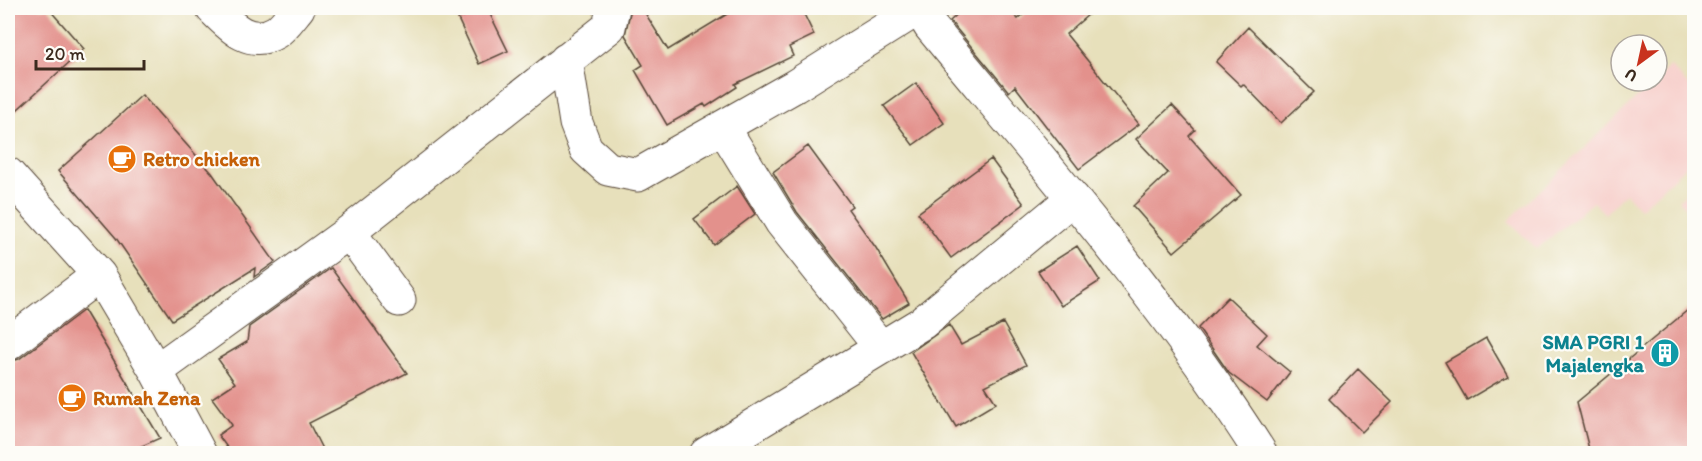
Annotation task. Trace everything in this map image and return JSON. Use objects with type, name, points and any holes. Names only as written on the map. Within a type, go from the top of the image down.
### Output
[{"type":"street","points":[[212,8],[236,32],[250,37],[276,32],[298,8]]},
{"type":"street","points":[[156,371],[349,232],[609,27],[613,8]]},
{"type":"street","points":[[566,60],[576,123],[586,149],[608,169],[627,174],[644,173],[795,86],[919,8],[930,26],[1113,247],[1226,398],[1261,453]]},
{"type":"street","points":[[723,127],[782,223],[881,348]]},
{"type":"street","points":[[8,174],[99,275],[156,371],[200,453]]},
{"type":"street","points":[[706,453],[921,323],[1073,198]]},
{"type":"street","points":[[349,232],[399,300]]},
{"type":"street","points":[[8,344],[99,275]]},
{"type":"shaded area","points":[[1669,67],[1694,91],[1694,159],[1640,209],[1625,193],[1605,214],[1593,202],[1537,249],[1508,221],[1642,93],[1669,93]]},
{"type":"shaded area","points":[[1694,187],[1694,215],[1678,200]]},
{"type":"building","points":[[8,8],[48,8],[84,49],[8,118]]},
{"type":"building","points":[[487,8],[508,51],[479,64],[458,19]]},
{"type":"building","points":[[631,8],[642,8],[668,50],[737,8],[801,8],[814,35],[789,47],[793,56],[735,84],[737,87],[706,107],[704,104],[667,125],[635,70],[643,65],[625,35]]},
{"type":"building","points":[[964,8],[1007,8],[1018,19],[1031,8],[1096,8],[1066,34],[1139,124],[1079,169],[1015,86],[1009,92],[950,21]]},
{"type":"building","points":[[1248,27],[1314,92],[1281,123],[1243,84],[1241,86],[1216,62]]},
{"type":"building","points":[[916,83],[944,123],[913,145],[884,106]]},
{"type":"building","points":[[142,95],[212,173],[275,262],[254,277],[255,268],[172,320],[116,238],[58,171]]},
{"type":"building","points":[[1172,105],[1195,130],[1189,136],[1241,195],[1174,252],[1133,206],[1168,173],[1136,139]]},
{"type":"building","points":[[808,146],[852,206],[848,209],[876,248],[909,303],[882,319],[797,212],[773,172]]},
{"type":"building","points":[[991,159],[1024,204],[951,258],[918,213]]},
{"type":"building","points":[[737,186],[755,214],[714,245],[694,219]]},
{"type":"building","points":[[1077,246],[1100,281],[1061,306],[1038,271]]},
{"type":"building","points":[[331,268],[407,373],[309,423],[324,453],[231,453],[218,435],[232,425],[212,398],[235,383],[218,359],[247,342],[249,327]]},
{"type":"building","points":[[1228,297],[1267,334],[1257,345],[1290,372],[1267,402],[1229,373],[1198,328]]},
{"type":"building","name":"SMA PGRI 1 Majalengka","points":[[1695,304],[1695,453],[1590,453],[1577,402]]},
{"type":"building","name":"Rumah Zena","points":[[84,310],[160,438],[126,453],[8,453],[8,362],[19,359]]},
{"type":"building","points":[[1003,323],[1026,365],[985,386],[996,403],[956,427],[911,352],[949,325],[961,345]]},
{"type":"building","points":[[1486,338],[1508,376],[1467,400],[1445,362]]},
{"type":"building","points":[[1358,369],[1392,402],[1362,432],[1329,399]]},
{"type":"place","name":"Retro chicken","points":[[122,159]]},
{"type":"place","name":"SMA PGRI 1 Majalengka","points":[[1665,353]]},
{"type":"place","name":"Rumah Zena","points":[[72,398]]}]
